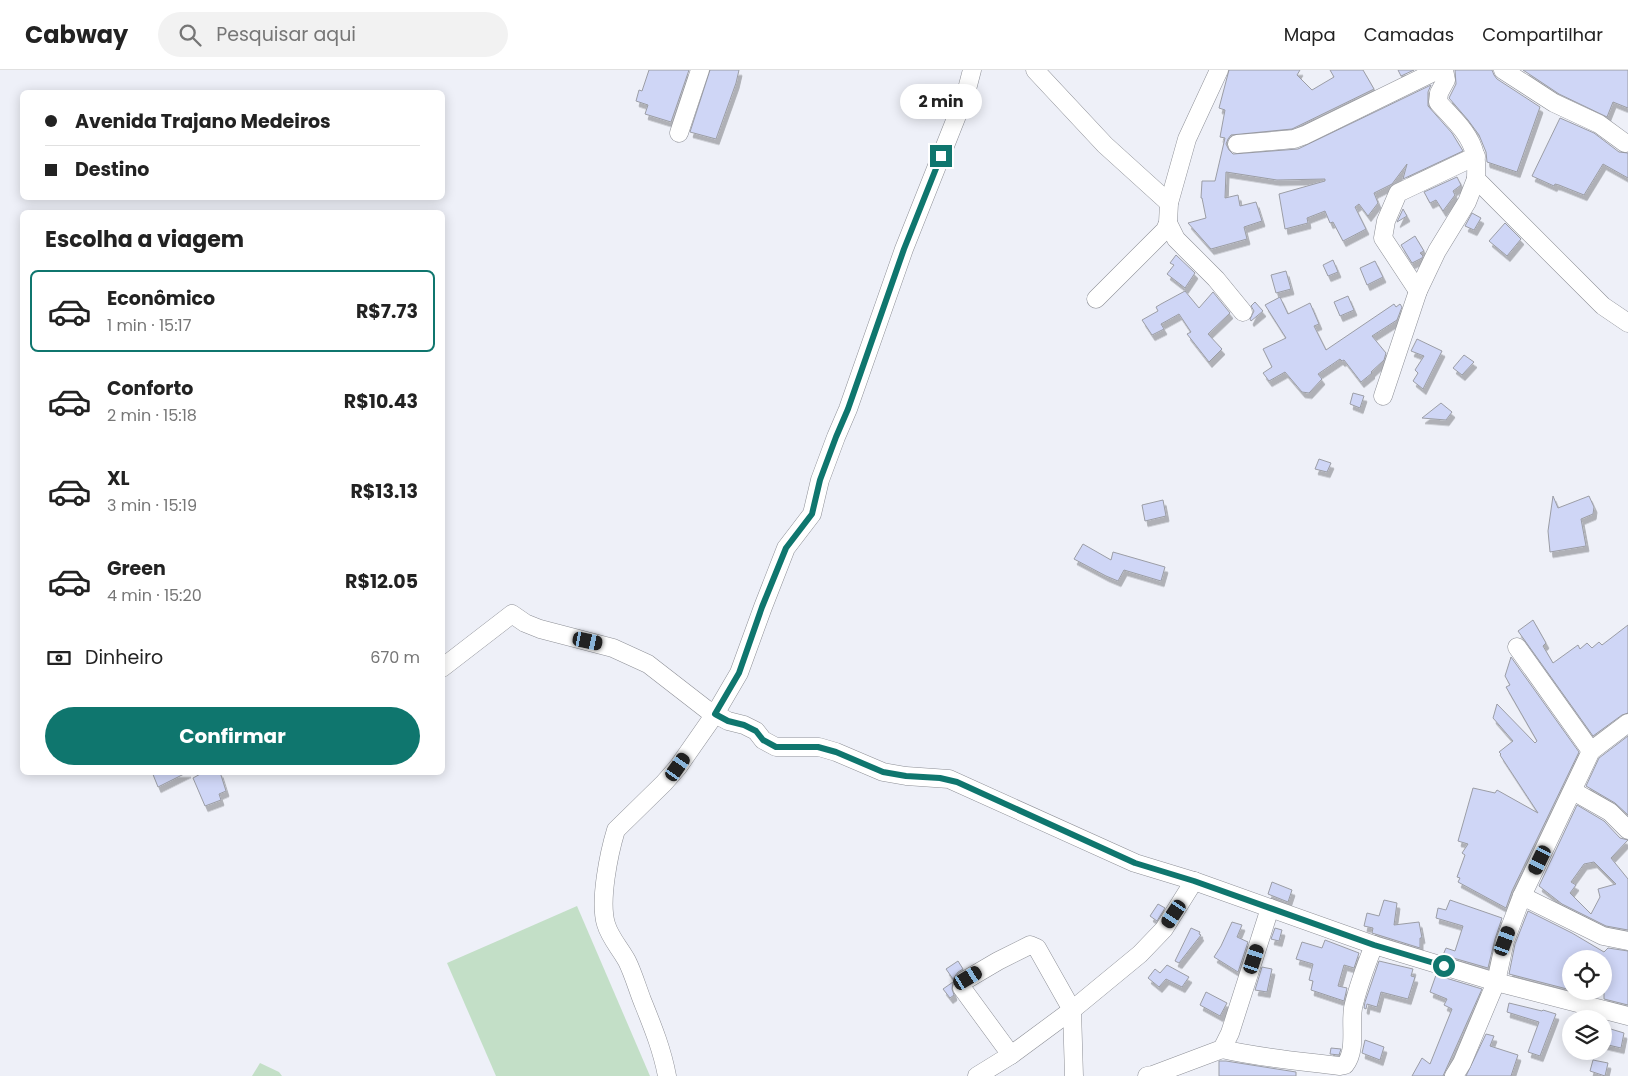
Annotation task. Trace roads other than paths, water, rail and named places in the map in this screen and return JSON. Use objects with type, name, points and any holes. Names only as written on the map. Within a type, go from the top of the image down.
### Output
[{"type":"street","points":[[679,133],[700,70]]},
{"type":"street","points":[[666,1076],[655,1032],[632,972],[606,924],[604,914],[605,879],[609,854],[616,830],[673,772],[715,714],[739,673],[762,607],[786,548],[812,514],[820,480],[848,409],[904,249],[966,93],[972,70]]},
{"type":"street","points":[[1035,70],[1105,144],[1169,203]]},
{"type":"street","points":[[1096,299],[1166,230],[1169,203],[1188,139],[1219,70]]},
{"type":"street","points":[[1237,144],[1306,135],[1438,70]]},
{"type":"street","points":[[1383,396],[1418,291],[1437,251],[1468,202],[1476,179],[1476,156],[1472,144],[1460,126],[1438,102],[1439,93],[1446,80],[1444,70]]},
{"type":"street","points":[[1503,70],[1554,103],[1599,124],[1624,143]]},
{"type":"street","points":[[1418,291],[1383,238],[1388,215],[1398,193],[1476,156]]},
{"type":"street","points":[[1476,179],[1603,306],[1628,323]]},
{"type":"street","points":[[1168,223],[1176,239],[1216,278],[1243,312]]},
{"type":"street","points":[[445,666],[512,614],[525,623],[540,629],[608,646],[648,664],[706,709],[728,721],[744,725],[756,731],[763,740],[776,747],[818,747],[836,752],[888,773],[940,778],[957,782],[1135,863],[1194,881],[1374,945],[1496,982],[1628,1016]]},
{"type":"street","points":[[1517,648],[1591,751]]},
{"type":"street","points":[[1454,1076],[1462,1063],[1496,982],[1505,941],[1522,896],[1591,751],[1628,723]]},
{"type":"street","points":[[1573,791],[1610,812],[1628,830]]},
{"type":"street","points":[[977,1076],[1011,1055],[1072,1010],[1140,954],[1158,935],[1184,899],[1194,881]]},
{"type":"street","points":[[1522,896],[1603,936],[1628,942]]},
{"type":"street","points":[[1147,1076],[1175,1071],[1222,1049],[1230,1033],[1270,908]]},
{"type":"street","points":[[1222,1049],[1251,1056],[1280,1057],[1340,1066],[1345,1064],[1350,1056],[1353,1009],[1363,971],[1374,945]]},
{"type":"street","points":[[1011,1055],[962,988],[964,981],[998,961],[1030,946],[1034,946],[1037,948],[1072,1010],[1074,1076]]}]
